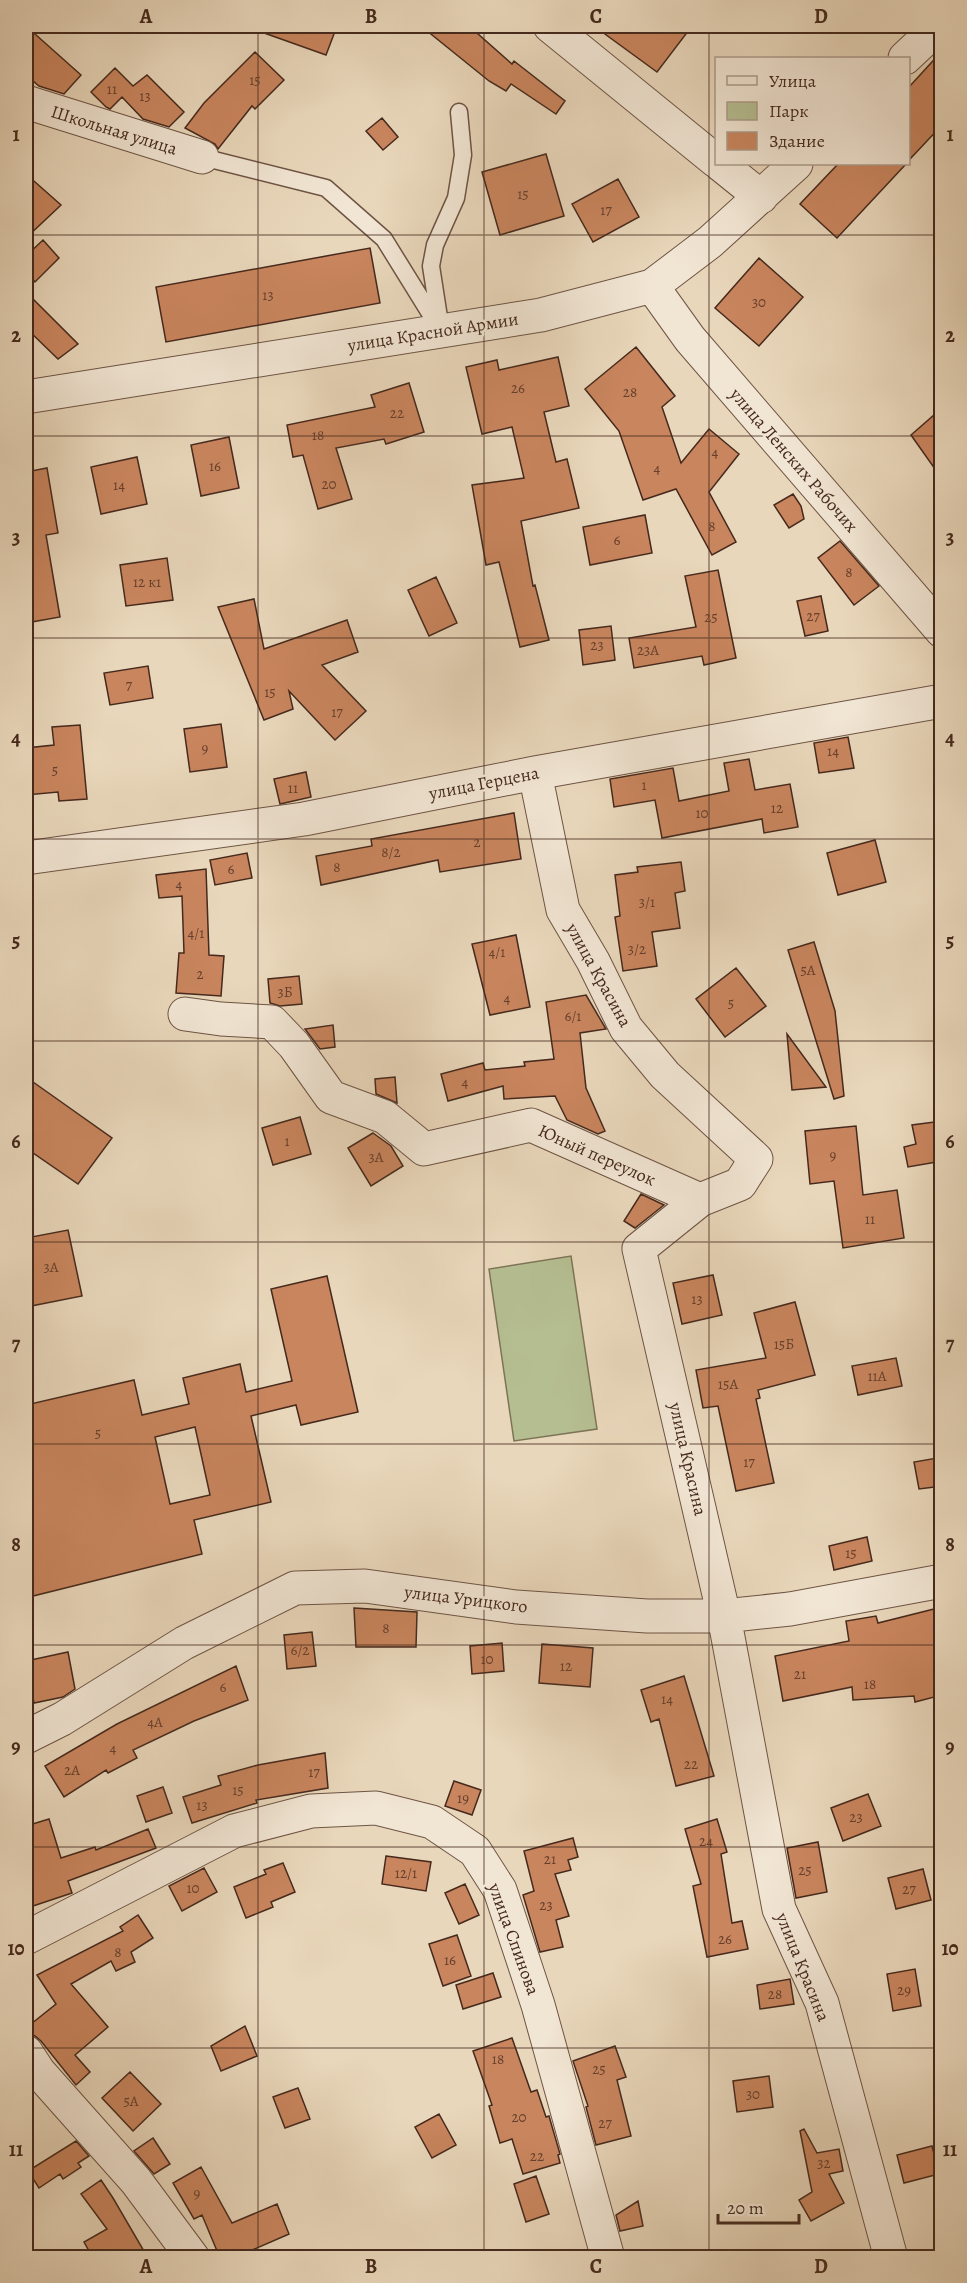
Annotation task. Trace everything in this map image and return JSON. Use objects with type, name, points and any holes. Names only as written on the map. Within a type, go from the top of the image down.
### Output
[{"type":"street","points":[[549,26],[715,160]]},
{"type":"street","points":[[906,57],[939,26]]},
{"type":"street","name":"Школьная улица","points":[[26,102],[202,157]]},
{"type":"street","points":[[722,165],[761,197]]},
{"type":"street","name":"улица Красной Армии","points":[[26,397],[541,315],[652,286],[710,242],[795,165]]},
{"type":"street","name":"улица Ленских Рабочих","points":[[652,286],[690,339],[942,631]]},
{"type":"street","name":"улица Герцена","points":[[26,858],[304,819],[535,773],[942,701]]},
{"type":"street","name":"улица Красина","points":[[535,773],[563,910],[593,961],[626,1028],[664,1075],[756,1158],[740,1184],[700,1200],[639,1249],[724,1616],[779,1909],[822,2003],[891,2258]]},
{"type":"street","name":"Юный переулок","points":[[185,1014],[272,1022],[294,1045],[331,1097],[385,1117],[424,1149],[531,1125],[700,1200]]},
{"type":"street","name":"улица Урицкого","points":[[26,1737],[62,1719],[184,1644],[295,1588],[365,1586],[516,1607],[647,1616],[724,1616],[790,1609],[942,1581]]},
{"type":"street","name":"улица Спинова","points":[[26,1938],[234,1831],[311,1811],[376,1808],[432,1822],[475,1851],[500,1890],[538,2005],[608,2258]]},
{"type":"street","points":[[26,2052],[39,2072],[136,2181],[193,2258]]},
{"type":"lane","points":[[441,331],[431,266],[435,245],[456,198],[463,155],[459,112]]},
{"type":"lane","points":[[202,157],[326,188],[384,239],[441,331]]},
{"type":"green space","points":[[571,1256],[597,1429],[514,1441],[489,1269]]},
{"type":"building","points":[[26,26],[81,75],[64,94],[39,86],[26,75]]},
{"type":"building","points":[[254,26],[337,26],[326,55],[253,29]]},
{"type":"building","points":[[421,26],[469,26],[512,64],[514,61],[565,101],[556,114],[511,84],[506,91],[489,81]]},
{"type":"building","points":[[594,26],[692,26],[657,72]]},
{"type":"building","points":[[942,51],[942,125],[910,159],[910,86]]},
{"type":"building","points":[[255,52],[284,80],[255,109],[252,106],[218,149],[215,144],[185,128],[204,103]]},
{"type":"building","points":[[115,68],[133,86],[147,75],[184,112],[169,127],[143,119],[122,97],[110,109],[106,107],[91,92]]},
{"type":"building","points":[[382,118],[398,137],[383,150],[366,131]]},
{"type":"building","points":[[546,154],[564,216],[500,235],[482,172]]},
{"type":"building","points":[[837,165],[905,165],[837,238],[800,204]]},
{"type":"building","points":[[26,174],[61,205],[26,238]]},
{"type":"building","points":[[618,179],[639,217],[593,242],[572,204]]},
{"type":"building","points":[[43,240],[59,258],[35,282],[26,271],[26,256]]},
{"type":"building","points":[[370,248],[380,303],[166,342],[156,287]]},
{"type":"building","points":[[759,258],[803,297],[759,346],[715,308]]},
{"type":"building","points":[[26,292],[78,344],[58,359],[26,328]]},
{"type":"building","points":[[636,347],[675,396],[662,407],[681,463],[709,429],[739,454],[709,492],[736,542],[712,555],[676,489],[643,500],[619,431],[585,389]]},
{"type":"building","points":[[558,357],[569,406],[544,412],[556,462],[567,459],[579,508],[521,521],[533,586],[535,585],[549,640],[520,647],[499,562],[486,565],[472,485],[524,478],[512,427],[482,434],[466,367],[497,360],[499,370]]},
{"type":"building","points":[[409,383],[424,432],[386,444],[384,439],[336,448],[352,499],[318,509],[303,455],[293,457],[287,425],[375,407],[371,395]]},
{"type":"building","points":[[942,408],[942,479],[911,435]]},
{"type":"building","points":[[229,437],[239,488],[201,496],[191,445]]},
{"type":"building","points":[[137,457],[147,504],[101,514],[91,467]]},
{"type":"building","points":[[47,468],[58,533],[46,535],[60,617],[26,623],[26,472]]},
{"type":"building","points":[[793,494],[801,506],[804,519],[789,528],[774,505]]},
{"type":"building","points":[[645,515],[652,553],[590,565],[583,527]]},
{"type":"building","points":[[840,541],[879,586],[854,605],[818,558]]},
{"type":"building","points":[[167,558],[173,600],[126,606],[120,565]]},
{"type":"building","points":[[718,570],[736,658],[704,665],[702,656],[634,668],[629,638],[696,627],[685,576]]},
{"type":"building","points":[[436,577],[457,623],[429,636],[408,590]]},
{"type":"building","points":[[821,596],[828,631],[805,636],[797,601]]},
{"type":"building","points":[[254,599],[264,649],[347,620],[358,652],[322,665],[366,711],[335,740],[289,691],[293,709],[264,720],[218,607]]},
{"type":"building","points":[[611,626],[615,660],[583,665],[579,630]]},
{"type":"building","points":[[148,666],[153,698],[110,705],[104,673]]},
{"type":"building","points":[[221,724],[227,767],[190,772],[184,729]]},
{"type":"building","points":[[80,725],[87,799],[59,801],[58,792],[26,795],[26,748],[54,745],[52,727]]},
{"type":"building","points":[[848,737],[854,768],[819,773],[814,743]]},
{"type":"building","points":[[749,759],[755,790],[790,784],[798,827],[764,833],[762,819],[662,838],[655,800],[614,807],[610,779],[673,768],[679,801],[729,791],[724,763]]},
{"type":"building","points":[[306,772],[311,797],[280,804],[274,779]]},
{"type":"building","points":[[514,813],[521,859],[440,872],[438,860],[321,885],[316,856],[372,846],[371,839]]},
{"type":"building","points":[[875,840],[886,882],[838,895],[827,853]]},
{"type":"building","points":[[247,853],[252,878],[215,885],[210,860]]},
{"type":"building","points":[[681,862],[685,891],[675,893],[680,928],[652,932],[657,966],[623,971],[615,917],[620,916],[615,875],[638,872],[637,867]]},
{"type":"building","points":[[206,869],[209,955],[224,956],[221,996],[176,993],[179,953],[184,953],[182,896],[159,898],[156,875]]},
{"type":"building","points":[[516,935],[530,1007],[490,1015],[472,944]]},
{"type":"building","points":[[814,942],[835,1011],[844,1096],[834,1099],[788,950]]},
{"type":"building","points":[[736,968],[766,1006],[725,1037],[696,999]]},
{"type":"building","points":[[299,976],[302,1004],[280,1006],[270,1003],[268,979]]},
{"type":"building","points":[[586,995],[606,1029],[580,1033],[586,1088],[605,1131],[598,1134],[567,1120],[555,1096],[504,1099],[503,1086],[448,1101],[441,1074],[483,1063],[485,1070],[525,1066],[524,1062],[554,1059],[546,1002]]},
{"type":"building","points":[[333,1025],[335,1047],[320,1049],[305,1029]]},
{"type":"building","points":[[787,1034],[826,1087],[792,1090]]},
{"type":"building","points":[[26,1077],[112,1138],[78,1184],[26,1148]]},
{"type":"building","points":[[395,1077],[397,1103],[376,1094],[375,1079]]},
{"type":"building","points":[[300,1117],[311,1154],[273,1165],[262,1128]]},
{"type":"building","points":[[942,1121],[942,1161],[908,1167],[904,1147],[916,1144],[912,1125]]},
{"type":"building","points":[[856,1126],[863,1195],[897,1190],[904,1238],[843,1248],[834,1181],[810,1184],[805,1131]]},
{"type":"building","points":[[373,1133],[391,1146],[403,1166],[371,1186],[348,1148]]},
{"type":"building","points":[[641,1194],[664,1205],[635,1228],[624,1221]]},
{"type":"building","points":[[68,1230],[82,1296],[26,1307],[26,1238]]},
{"type":"building","points":[[713,1275],[722,1315],[682,1324],[673,1283]]},
{"type":"building","points":[[327,1276],[358,1412],[301,1425],[296,1405],[251,1416],[271,1502],[194,1520],[202,1554],[33,1596],[26,1565],[26,1405],[134,1380],[142,1415],[189,1404],[183,1378],[240,1364],[246,1392],[292,1381],[271,1289]],"holes":[[[195,1427],[210,1495],[170,1504],[155,1437]]]},
{"type":"building","points":[[795,1302],[815,1375],[758,1390],[760,1398],[756,1399],[774,1483],[736,1491],[718,1406],[703,1408],[696,1370],[766,1358],[754,1313]]},
{"type":"building","points":[[896,1358],[902,1386],[858,1395],[852,1366]]},
{"type":"building","points":[[937,1458],[942,1486],[919,1489],[914,1462]]},
{"type":"building","points":[[867,1537],[872,1561],[834,1570],[829,1546]]},
{"type":"building","points":[[942,1607],[942,1634],[934,1635],[942,1663],[942,1695],[915,1702],[914,1696],[853,1700],[852,1687],[783,1701],[775,1656],[849,1641],[846,1621],[876,1616],[878,1623]]},
{"type":"building","points":[[354,1608],[417,1612],[416,1647],[356,1647]]},
{"type":"building","points":[[312,1632],[316,1666],[287,1669],[284,1635]]},
{"type":"building","points":[[502,1643],[504,1671],[472,1674],[470,1646]]},
{"type":"building","points":[[542,1644],[593,1648],[590,1687],[539,1683]]},
{"type":"building","points":[[68,1652],[75,1689],[63,1697],[34,1703],[26,1661]]},
{"type":"building","points":[[236,1666],[248,1700],[194,1721],[133,1750],[137,1758],[108,1773],[106,1770],[64,1797],[45,1766],[117,1724]]},
{"type":"building","points":[[684,1676],[714,1776],[676,1786],[659,1719],[651,1722],[641,1690]]},
{"type":"building","points":[[325,1753],[328,1788],[256,1800],[257,1803],[192,1823],[183,1797],[221,1785],[218,1776],[258,1765]]},
{"type":"building","points":[[454,1781],[481,1790],[472,1815],[445,1806]]},
{"type":"building","points":[[163,1787],[172,1813],[146,1822],[137,1796]]},
{"type":"building","points":[[868,1794],[881,1826],[843,1841],[831,1808]]},
{"type":"building","points":[[49,1819],[61,1858],[95,1847],[96,1850],[148,1829],[156,1848],[68,1881],[72,1893],[30,1907],[26,1893],[26,1826]]},
{"type":"building","points":[[717,1819],[727,1852],[721,1854],[732,1923],[742,1921],[748,1949],[707,1957],[693,1886],[701,1884],[685,1829]]},
{"type":"building","points":[[573,1838],[578,1857],[568,1860],[571,1870],[555,1874],[569,1916],[556,1920],[563,1947],[540,1952],[523,1895],[534,1891],[524,1851]]},
{"type":"building","points":[[818,1842],[827,1892],[796,1898],[787,1848]]},
{"type":"building","points":[[386,1856],[431,1862],[426,1891],[382,1884]]},
{"type":"building","points":[[283,1863],[295,1892],[271,1902],[273,1907],[246,1918],[234,1887],[266,1874],[264,1870]]},
{"type":"building","points":[[204,1868],[217,1892],[182,1911],[169,1886]]},
{"type":"building","points":[[923,1869],[931,1900],[896,1909],[888,1878]]},
{"type":"building","points":[[465,1884],[479,1915],[459,1924],[445,1893]]},
{"type":"building","points":[[138,1915],[153,1938],[131,1952],[135,1962],[116,1971],[111,1961],[71,1984],[108,2027],[75,2055],[90,2072],[76,2085],[41,2041],[26,2033],[26,2028],[56,2004],[37,1975],[123,1931],[120,1927]]},
{"type":"building","points":[[457,1935],[471,1976],[443,1986],[429,1944]]},
{"type":"building","points":[[915,1969],[921,2006],[893,2011],[887,1974]]},
{"type":"building","points":[[493,1973],[501,1997],[463,2009],[456,1985]]},
{"type":"building","points":[[790,1979],[794,2004],[760,2009],[757,1985]]},
{"type":"building","points":[[245,2026],[257,2056],[221,2071],[211,2046]]},
{"type":"building","points":[[512,2038],[531,2092],[537,2090],[546,2117],[549,2116],[560,2154],[558,2155],[560,2163],[523,2174],[512,2139],[500,2143],[489,2106],[492,2105],[473,2051]]},
{"type":"building","points":[[615,2046],[626,2077],[617,2080],[631,2136],[596,2145],[586,2107],[588,2106],[573,2061]]},
{"type":"building","points":[[130,2072],[161,2104],[133,2131],[102,2098]]},
{"type":"building","points":[[769,2076],[773,2107],[737,2112],[733,2081]]},
{"type":"building","points":[[298,2088],[310,2119],[285,2128],[273,2097]]},
{"type":"building","points":[[439,2114],[456,2145],[432,2158],[415,2127]]},
{"type":"building","points":[[804,2129],[817,2153],[839,2149],[843,2171],[829,2174],[844,2203],[811,2221],[799,2200],[812,2192],[800,2131]]},
{"type":"building","points":[[153,2138],[170,2164],[154,2174],[134,2151]]},
{"type":"building","points":[[76,2141],[89,2156],[78,2163],[81,2167],[63,2179],[60,2174],[39,2188],[28,2171]]},
{"type":"building","points":[[932,2146],[939,2174],[904,2183],[897,2155]]},
{"type":"building","points":[[201,2167],[232,2223],[277,2204],[289,2234],[234,2258],[220,2258],[202,2215],[194,2219],[173,2183]]},
{"type":"building","points":[[536,2176],[549,2214],[526,2222],[514,2184]]},
{"type":"building","points":[[101,2180],[148,2258],[93,2258],[84,2242],[107,2229],[81,2194]]},
{"type":"building","points":[[638,2201],[643,2226],[620,2231],[616,2215]]}]
